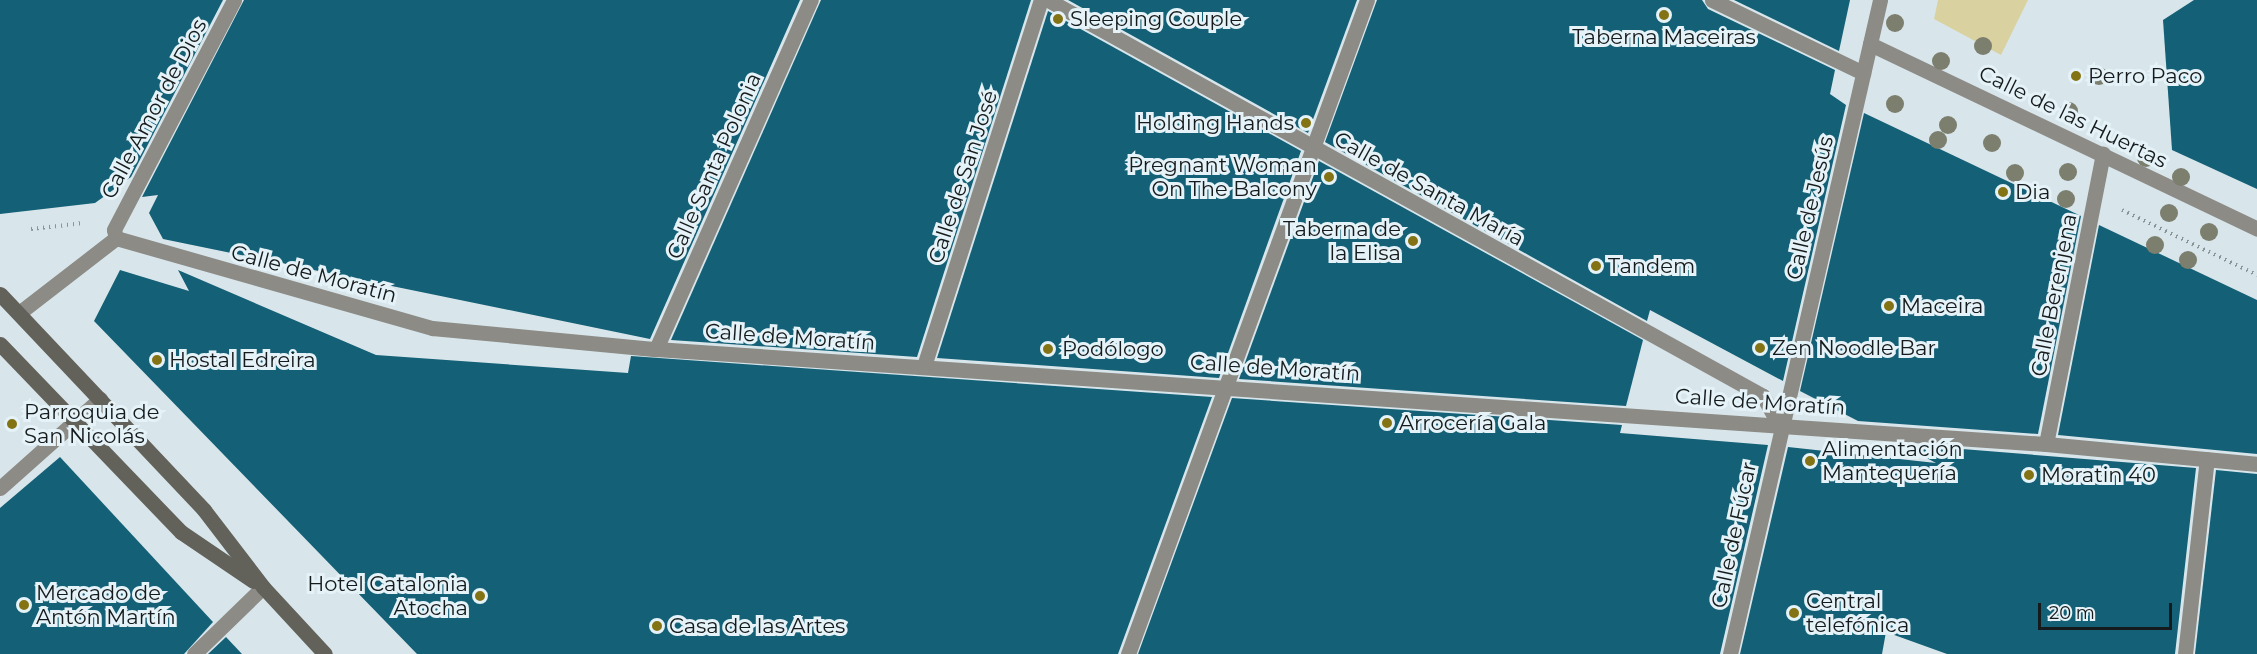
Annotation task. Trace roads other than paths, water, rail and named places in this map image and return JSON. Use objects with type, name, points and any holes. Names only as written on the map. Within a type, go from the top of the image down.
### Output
[{"type":"street","name":"Calle Amor de Dios","points":[[119,240],[114,230],[234,0]]},
{"type":"street","name":"Calle Santa Polonia","points":[[656,349],[811,0]]},
{"type":"street","name":"Calle de San José","points":[[924,366],[1041,0]]},
{"type":"street","name":"Calle de Santa María","points":[[1048,0],[1312,150],[1763,396],[1779,425]]},
{"type":"street","points":[[1128,654],[1223,385],[1367,0]]},
{"type":"street","points":[[1712,0],[1863,73]]},
{"type":"street","name":"Calle de Jesús","points":[[1779,425],[1880,0]]},
{"type":"street","name":"Calle de las Huertas","points":[[1870,44],[2257,230]]},
{"type":"street","name":"Calle Berenjena","points":[[2046,444],[2103,154]]},
{"type":"street","points":[[19,314],[119,240]]},
{"type":"street","name":"Calle de Moratín","points":[[119,240],[432,328],[656,349],[1223,385],[2046,444],[2257,464]]},
{"type":"street","points":[[0,294],[204,510],[263,587],[325,654]]},
{"type":"street","points":[[0,344],[181,532],[263,587]]},
{"type":"street","points":[[0,488],[100,399]]},
{"type":"street","name":"Calle de Fúcar","points":[[1730,654],[1779,425]]},
{"type":"street","points":[[2185,654],[2207,459]]},
{"type":"street","points":[[194,654],[263,587]]},
{"type":"place","name":"Taberna Maceiras","points":[[1664,15]]},
{"type":"place","name":"Sleeping Couple","points":[[1058,19]]},
{"type":"place","name":"Perro Paco","points":[[2076,76]]},
{"type":"place","name":"Holding Hands","points":[[1306,123]]},
{"type":"place","name":"Pregnant Woman On The Balcony","points":[[1329,177]]},
{"type":"place","name":"Dia","points":[[2003,192]]},
{"type":"place","name":"Taberna de la Elisa","points":[[1413,241]]},
{"type":"place","name":"Tandem","points":[[1596,266]]},
{"type":"place","name":"Maceira","points":[[1889,306]]},
{"type":"place","name":"Zen Noodle Bar","points":[[1760,348]]},
{"type":"place","name":"Podólogo","points":[[1048,349]]},
{"type":"place","name":"Hostal Edreira","points":[[157,360]]},
{"type":"place","name":"Arrocería Gala","points":[[1387,423]]},
{"type":"place","name":"Parroquia de San Nicolás","points":[[12,424]]},
{"type":"place","name":"Alimentación Mantequería","points":[[1810,461]]},
{"type":"place","name":"Moratin 40","points":[[2029,475]]},
{"type":"place","name":"Hotel Catalonia Atocha","points":[[480,596]]},
{"type":"place","name":"Mercado de Antón Martín","points":[[24,605]]},
{"type":"place","name":"Central telefónica","points":[[1794,613]]},
{"type":"place","name":"Casa de las Artes","points":[[657,626]]}]
